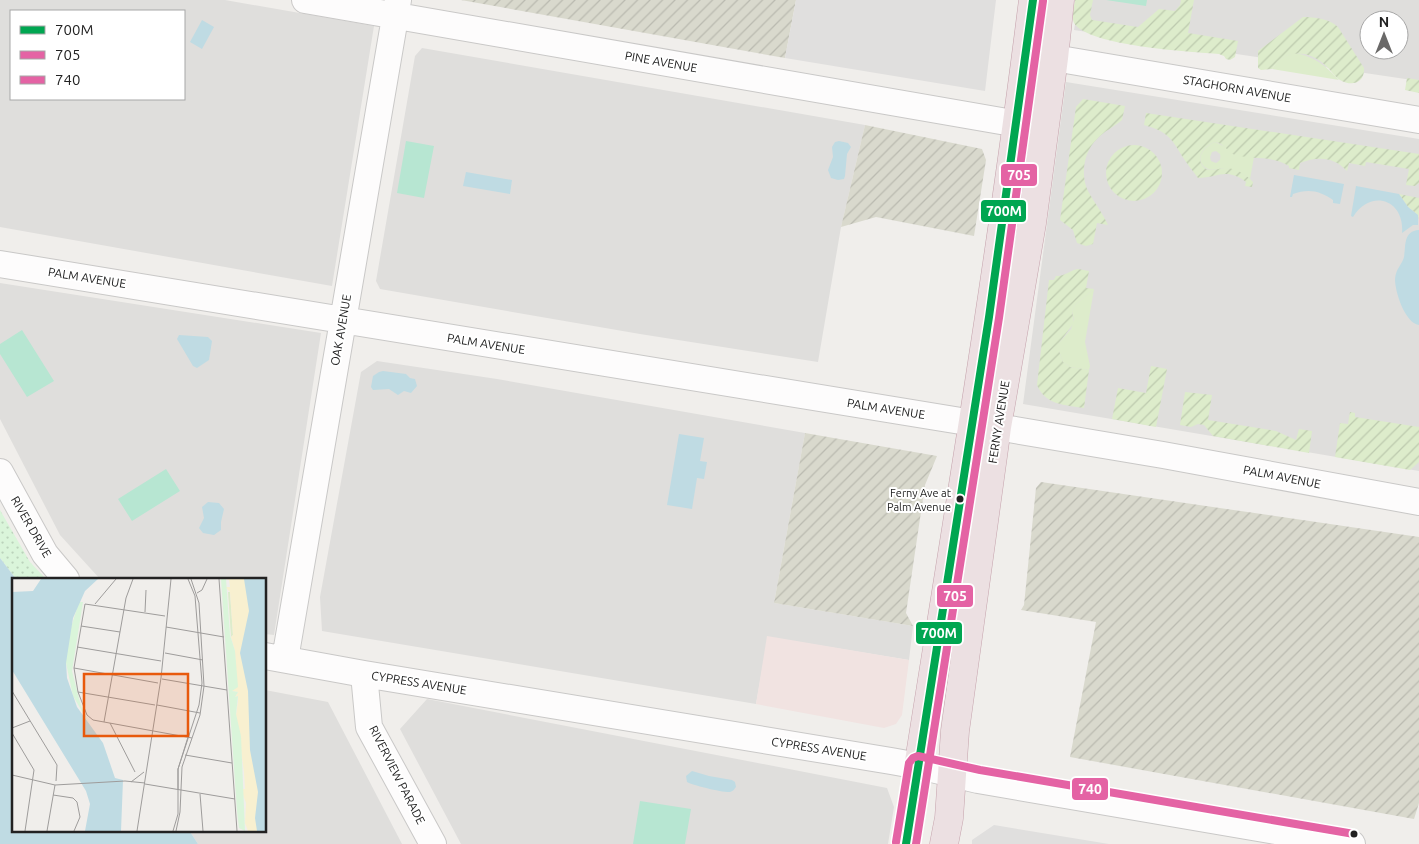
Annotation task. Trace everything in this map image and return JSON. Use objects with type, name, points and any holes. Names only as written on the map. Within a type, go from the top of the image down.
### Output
[{"type":"highway","name":"FERNY AVENUE","points":[[944,844],[949,818],[955,731],[985,425],[1033,0]]},
{"type":"highway","name":"FERNY AVENUE","points":[[906,844],[919,766],[985,425],[1032,223],[1060,0]]},
{"type":"street","name":"PINE AVENUE","points":[[304,0],[397,8],[1018,124]]},
{"type":"street","name":"OAK AVENUE","points":[[275,658],[343,320],[397,8]]},
{"type":"street","name":"STAGHORN AVENUE","points":[[1054,58],[1419,120]]},
{"type":"street","name":"PALM AVENUE","points":[[0,264],[1163,454],[1419,502]]},
{"type":"street","name":"RIVER DRIVE","points":[[0,472],[45,554],[65,578]]},
{"type":"street","name":"CYPRESS AVENUE","points":[[275,658],[919,766],[978,780],[1352,844]]},
{"type":"street","name":"RIVERVIEW PARADE","points":[[364,674],[370,727],[432,844]]},
{"type":"shaded area","points":[[0,0],[225,0],[374,26],[332,286],[0,227]]},
{"type":"shaded area","points":[[461,0],[796,0],[785,58]]},
{"type":"shaded area","points":[[796,0],[996,0],[985,91],[785,58]]},
{"type":"shaded area","points":[[1079,0],[1419,0],[1419,81],[1074,30]]},
{"type":"shaded area","points":[[422,48],[865,125],[841,227],[818,362],[640,334],[380,289],[376,281],[415,56]]},
{"type":"shaded area","points":[[1066,82],[1419,139],[1419,471],[1023,404]]},
{"type":"shaded area","points":[[865,125],[982,149],[986,160],[974,236],[876,217],[841,227]]},
{"type":"shaded area","points":[[0,283],[321,333],[274,635],[266,634],[266,578],[99,578],[60,535],[0,419]]},
{"type":"shaded area","points":[[377,361],[497,379],[805,433],[774,603],[913,626],[909,660],[768,637],[756,704],[322,631],[320,597],[361,372]]},
{"type":"shaded area","points":[[805,433],[937,456],[925,485],[906,613],[913,626],[774,603]]},
{"type":"shaded area","points":[[1041,482],[1419,537],[1419,803],[1414,819],[1070,757],[1096,622],[1021,610],[1024,605],[1036,488]]},
{"type":"shaded area","points":[[767,636],[909,660],[902,715],[896,724],[884,728],[756,704]]},
{"type":"shaded area","points":[[266,690],[328,702],[402,844],[198,844],[190,832],[266,832]]},
{"type":"shaded area","points":[[427,699],[887,788],[894,807],[888,844],[461,844],[400,729]]},
{"type":"shaded area","points":[[994,825],[1109,844],[972,844],[972,840]]},
{"type":"green space","points":[[1075,0],[1093,0],[1090,15],[1092,20],[1138,27],[1159,9],[1175,11],[1180,5],[1181,0],[1194,0],[1188,33],[1238,41],[1235,57],[1230,60],[1219,54],[1142,46],[1098,37],[1083,31],[1074,23]]},
{"type":"green space","points":[[1106,0],[1147,0],[1146,6]]},
{"type":"green space","points":[[1303,17],[1326,20],[1338,27],[1364,68],[1364,73],[1360,80],[1349,83],[1340,80],[1319,61],[1305,54],[1284,57],[1272,69],[1261,70],[1258,68],[1258,51]]},
{"type":"green space","points":[[1296,53],[1320,63],[1339,80],[1272,69],[1282,58]]},
{"type":"green space","points":[[1407,78],[1419,80],[1419,93],[1405,90]]},
{"type":"green space","points":[[1083,99],[1125,106],[1122,120],[1100,136],[1086,157],[1084,178],[1086,185],[1108,225],[1097,223],[1093,244],[1086,246],[1077,243],[1073,230],[1060,220],[1076,107]]},
{"type":"green space","points":[[1146,113],[1419,154],[1419,183],[1415,186],[1406,185],[1409,169],[1366,162],[1365,166],[1349,163],[1347,171],[1331,160],[1313,159],[1300,163],[1299,170],[1289,168],[1289,166],[1276,160],[1235,155],[1222,144],[1215,142],[1204,149],[1200,157],[1202,165],[1208,170],[1229,168],[1236,170],[1253,182],[1252,187],[1245,186],[1246,182],[1227,174],[1198,178],[1175,144],[1163,132],[1144,125]]},
{"type":"green space","points":[[406,141],[434,146],[424,198],[397,193]]},
{"type":"green space","points":[[1215,142],[1226,147],[1233,154],[1254,157],[1250,179],[1232,169],[1211,170],[1202,165],[1200,157],[1204,149]],"holes":[[[1216,151],[1220,154],[1220,159],[1216,163],[1211,161],[1212,152]]]},
{"type":"green space","points":[[1134,145],[1145,147],[1154,153],[1160,162],[1162,173],[1160,184],[1154,193],[1145,199],[1134,201],[1123,199],[1114,193],[1108,184],[1106,173],[1108,162],[1114,153],[1123,147]]},
{"type":"green space","points":[[1399,194],[1419,198],[1419,219],[1418,215],[1408,207]]},
{"type":"green space","points":[[1078,269],[1089,271],[1086,288],[1094,289],[1075,305],[1072,311],[1074,323],[1059,343],[1059,351],[1063,362],[1070,367],[1089,370],[1084,408],[1056,403],[1045,397],[1037,385],[1049,280],[1054,280],[1056,276]]},
{"type":"green space","points":[[1094,289],[1085,342],[1090,366],[1089,370],[1070,367],[1063,362],[1059,351],[1059,343],[1071,329],[1074,320],[1072,311],[1075,305]]},
{"type":"green space","points":[[22,330],[54,381],[27,397],[0,354],[0,344]]},
{"type":"green space","points":[[1151,366],[1167,369],[1156,427],[1112,419],[1118,388],[1146,393]]},
{"type":"green space","points":[[1185,392],[1212,395],[1208,420],[1276,431],[1296,440],[1299,429],[1312,431],[1309,453],[1213,436],[1204,425],[1198,424],[1191,427],[1180,425]]},
{"type":"green space","points":[[1350,412],[1355,413],[1355,417],[1419,427],[1419,462],[1410,470],[1335,457],[1340,423],[1348,424]]},
{"type":"green space","points":[[166,469],[180,491],[132,521],[118,499]]},
{"type":"green space","points":[[0,510],[30,562],[45,578],[15,578],[0,558]]},
{"type":"green space","points":[[640,801],[691,809],[685,844],[633,844]]},
{"type":"water","points":[[202,20],[214,27],[202,49],[190,42]]},
{"type":"water","points":[[835,142],[848,143],[851,147],[847,154],[844,179],[838,180],[831,178],[828,170],[833,157],[832,147]]},
{"type":"water","points":[[466,172],[512,180],[510,194],[463,186]]},
{"type":"water","points":[[1294,175],[1344,184],[1340,204],[1333,203],[1333,200],[1314,191],[1299,192],[1290,197]]},
{"type":"water","points":[[1356,186],[1399,194],[1408,207],[1418,215],[1418,225],[1413,225],[1402,233],[1398,212],[1393,206],[1385,202],[1369,203],[1360,208],[1353,217],[1351,216]]},
{"type":"water","points":[[1419,230],[1419,325],[1409,319],[1405,313],[1399,299],[1395,279],[1404,257],[1406,240],[1410,233]]},
{"type":"water","points":[[179,335],[208,337],[212,341],[209,360],[197,368],[193,366],[177,339]]},
{"type":"water","points":[[383,371],[406,374],[410,378],[415,379],[417,386],[411,393],[404,391],[398,395],[389,389],[373,390],[371,387],[373,376]]},
{"type":"water","points":[[679,434],[704,438],[700,461],[707,462],[704,479],[697,478],[692,509],[667,505]]},
{"type":"water","points":[[208,502],[219,503],[224,509],[221,530],[214,535],[203,533],[199,528],[204,518],[202,507]]},
{"type":"water","points":[[0,558],[15,578],[12,578],[12,832],[190,832],[198,844],[0,844]]},
{"type":"water","points":[[692,771],[732,780],[735,782],[736,787],[732,791],[727,792],[687,782],[686,776]]},
{"type":"transit line","name":"700M","points":[[906,844],[989,317],[1033,0]]},
{"type":"transit line","name":"705","points":[[916,844],[999,318],[1043,1]]},
{"type":"transit line","name":"740","points":[[896,842],[909,763],[918,756],[980,770],[1354,834]]},
{"type":"place","name":"Ferny Ave at Palm Avenue","points":[[960,499]]}]
